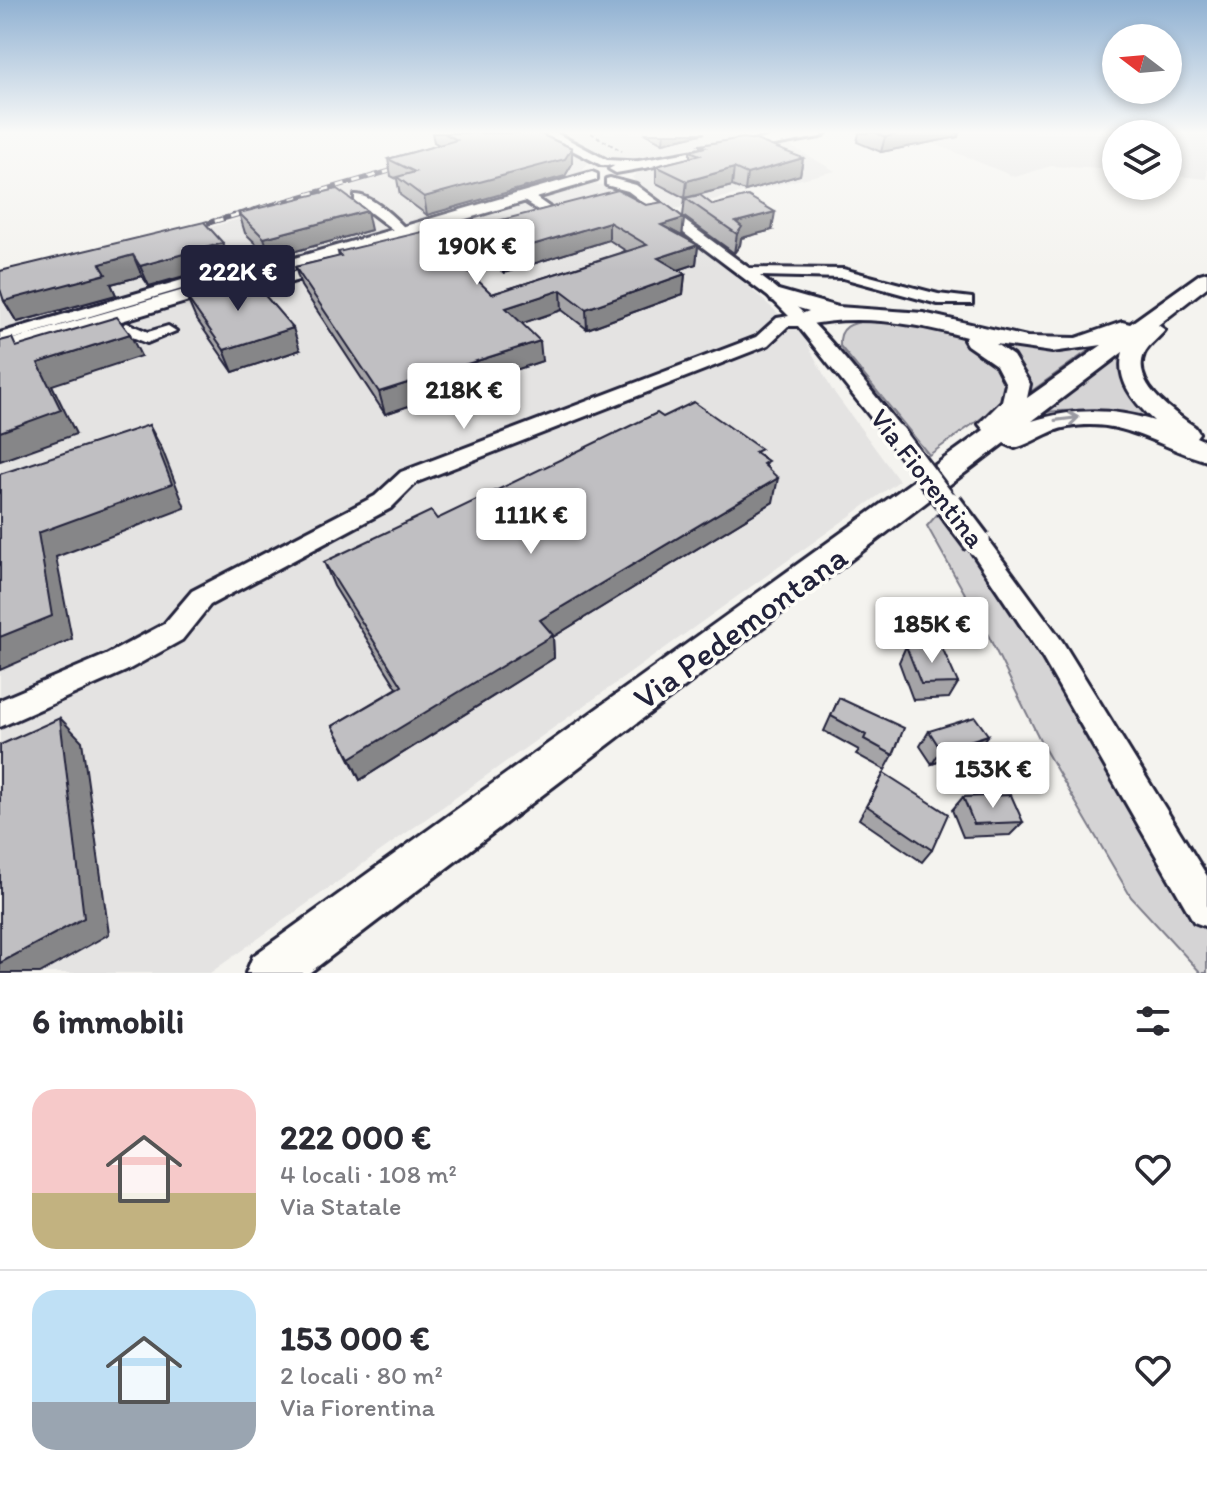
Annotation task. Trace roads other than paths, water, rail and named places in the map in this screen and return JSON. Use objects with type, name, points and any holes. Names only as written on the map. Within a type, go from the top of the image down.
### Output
[{"type":"main road","points":[[0,350],[402,234],[535,203],[596,178]]},
{"type":"main road","points":[[778,296],[835,312],[914,318],[1034,344],[1094,341],[1113,334],[1205,280]]},
{"type":"main road","points":[[1205,280],[1134,351],[1131,366],[1139,389],[1152,405],[1207,449]]},
{"type":"main road","name":"Via Pedemontana","points":[[270,973],[1205,280]]},
{"type":"main road","points":[[809,326],[835,312]]},
{"type":"main road","points":[[809,326],[871,316]]},
{"type":"main road","points":[[878,525],[1009,410],[1017,398],[1015,375],[1005,361],[991,349],[949,327]]},
{"type":"main road","points":[[878,525],[1030,430],[1059,419],[1090,417],[1129,422],[1207,449]]},
{"type":"street","name":"Via Fiorentina","points":[[616,178],[749,272],[809,326],[977,542],[1052,649],[1207,909]]},
{"type":"street","points":[[359,198],[397,226],[402,234]]},
{"type":"street","points":[[0,338],[244,266]]},
{"type":"street","points":[[749,272],[806,270],[841,273],[947,301],[966,301]]},
{"type":"street","points":[[0,714],[116,663],[173,632],[201,598],[383,502],[409,477],[762,341],[783,322],[809,326]]},
{"type":"street","points":[[0,359],[34,349],[42,353],[127,328],[147,338],[168,331]]},
{"type":"railway","points":[[184,230],[364,178]]}]
